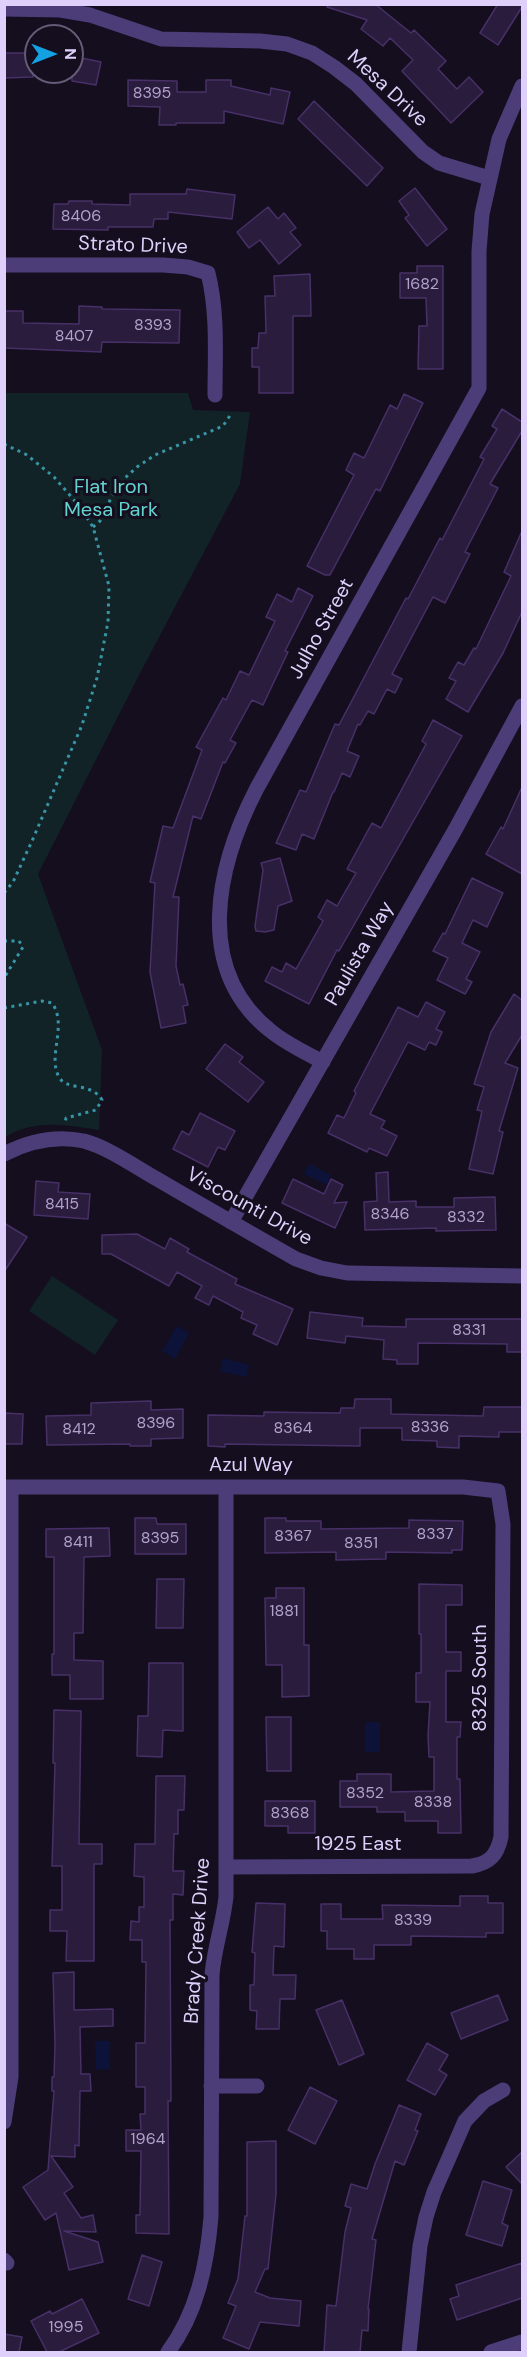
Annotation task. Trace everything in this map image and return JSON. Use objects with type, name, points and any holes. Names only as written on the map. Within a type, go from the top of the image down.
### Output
[{"type":"street","name":"Mesa Drive","points":[[4,9],[25,7],[90,15],[161,39],[260,41],[287,44],[312,53],[334,66],[356,84],[423,152],[439,163],[489,178]]},
{"type":"street","name":"Julho Street","points":[[323,1062],[271,1031],[244,1003],[226,970],[220,933],[220,895],[228,857],[244,813],[479,388],[479,251],[482,214],[499,139],[522,86]]},
{"type":"street","name":"Strato Drive","points":[[4,265],[163,265],[188,267],[208,273],[213,294],[215,320],[215,395]]},
{"type":"street","name":"Paulista Way","points":[[231,1222],[455,830],[522,706]]},
{"type":"street","name":"Viscounti Drive","points":[[4,1154],[39,1140],[61,1138],[85,1142],[106,1150],[296,1259],[321,1268],[347,1274],[522,1276]]},
{"type":"street","name":"Azul Way","points":[[8,1487],[463,1487],[498,1491]]},
{"type":"street","points":[[4,2122],[11,2077],[8,1487]]},
{"type":"street","name":"Brady Creek Drive","points":[[168,2352],[187,2320],[200,2286],[208,2250],[211,2217],[212,1975],[214,1955],[224,1916],[226,1867],[226,1487]]},
{"type":"street","name":"8325 South","points":[[490,1860],[498,1851],[501,1837],[503,1524],[498,1491]]},
{"type":"street","name":"1925 East","points":[[226,1867],[472,1866],[490,1860]]},
{"type":"street","points":[[211,2086],[256,2086]]},
{"type":"street","points":[[409,2352],[420,2246],[434,2192],[465,2121],[484,2101],[503,2090]]},
{"type":"street","points":[[491,2352],[522,2342]]},
{"type":"path","points":[[93,527],[100,521],[111,498],[124,479],[137,467],[155,455],[223,426],[231,414]]},
{"type":"path","points":[[4,444],[27,455],[54,477],[93,527],[109,586],[108,622],[97,678],[82,725],[13,882],[4,893]]},
{"type":"path","points":[[4,941],[19,941],[23,947],[4,978]]},
{"type":"path","points":[[4,1008],[42,1001],[52,1003],[57,1010],[58,1019],[56,1067],[58,1076],[62,1082],[92,1089],[102,1100],[96,1110],[66,1119],[61,1138]]},
{"type":"green space","name":"Flat Iron Mesa Park","points":[[4,393],[188,393],[193,410],[250,412],[240,484],[138,677],[38,874],[102,1050],[99,1130],[51,1125],[28,1128],[5,1137]]},
{"type":"green space","points":[[52,1276],[118,1320],[95,1355],[29,1311]]},
{"type":"shaded area","points":[[309,1164],[331,1175],[327,1185],[304,1174]]},
{"type":"shaded area","points":[[177,1326],[189,1333],[175,1359],[162,1351]]},
{"type":"shaded area","points":[[223,1358],[249,1365],[246,1377],[220,1371]]},
{"type":"shaded area","points":[[365,1722],[380,1722],[380,1752],[365,1752]]},
{"type":"shaded area","points":[[95,2041],[110,2041],[110,2069],[96,2070]]},
{"type":"building","points":[[328,4],[375,4],[411,33],[414,30],[446,61],[438,69],[457,89],[469,77],[483,92],[451,123],[402,71],[413,60],[390,38],[383,46],[361,29],[367,20],[327,7]]},
{"type":"building","points":[[498,4],[522,4],[522,7],[498,45],[480,33]]},
{"type":"building","points":[[4,53],[24,53],[24,77],[4,78]]},
{"type":"building","points":[[84,58],[101,62],[96,85],[84,83]]},
{"type":"building","points":[[128,80],[177,81],[177,92],[206,92],[206,80],[231,80],[231,86],[270,95],[271,88],[290,92],[283,124],[224,111],[224,123],[159,125],[160,107],[128,106]]},
{"type":"building","points":[[314,101],[383,168],[367,186],[298,119]]},
{"type":"building","points":[[415,188],[447,229],[427,246],[405,218],[409,215],[399,201]]},
{"type":"building","points":[[187,189],[235,195],[232,219],[168,212],[168,219],[154,219],[153,227],[108,227],[108,230],[53,229],[54,204],[68,204],[69,201],[92,201],[92,204],[130,205],[130,194],[186,194]]},
{"type":"building","points":[[268,207],[278,219],[284,213],[296,228],[290,232],[301,245],[279,264],[260,240],[249,248],[237,232]]},
{"type":"building","points":[[417,266],[443,266],[443,369],[418,369],[419,326],[427,326],[426,298],[400,298],[400,273],[417,273]]},
{"type":"building","points":[[310,274],[311,316],[293,316],[293,393],[259,393],[259,367],[252,367],[252,348],[258,348],[259,333],[266,333],[265,296],[275,296],[274,276]]},
{"type":"building","points":[[79,306],[102,307],[102,309],[180,310],[179,343],[102,342],[101,352],[4,348],[4,311],[23,311],[23,323],[79,324]]},
{"type":"building","points":[[404,394],[423,403],[380,491],[376,489],[330,575],[325,575],[307,566],[354,475],[346,470],[354,453],[364,458],[390,405],[397,409]]},
{"type":"building","points":[[502,409],[522,422],[522,431],[490,484],[498,488],[465,552],[470,554],[445,603],[433,597],[392,674],[402,679],[395,693],[387,689],[374,714],[368,711],[360,725],[358,724],[347,751],[359,756],[350,777],[342,773],[314,839],[302,834],[296,850],[276,843],[300,790],[306,792],[335,724],[339,725],[406,598],[408,599],[440,538],[442,540],[484,459],[480,457],[497,429],[492,426]]},
{"type":"building","points":[[522,531],[522,612],[503,653],[468,712],[446,699],[456,681],[449,678],[458,662],[464,665],[474,648],[476,649],[511,576],[504,572]]},
{"type":"building","points":[[298,588],[313,596],[285,651],[288,652],[263,705],[252,700],[230,740],[236,743],[225,763],[223,762],[201,819],[193,816],[173,897],[179,897],[176,966],[188,1005],[183,1006],[186,1023],[161,1028],[150,972],[155,883],[150,882],[163,826],[173,828],[202,750],[196,747],[223,698],[226,700],[240,671],[249,675],[275,621],[266,617],[277,594],[292,602]]},
{"type":"building","points":[[433,720],[462,736],[339,951],[337,950],[309,1004],[265,981],[272,967],[282,972],[286,963],[296,969],[323,921],[318,917],[327,900],[337,906],[356,873],[347,869],[372,823],[381,828],[426,744],[422,741]]},
{"type":"building","points":[[522,787],[522,874],[486,854],[501,827],[503,829]]},
{"type":"building","points":[[280,858],[292,901],[278,906],[274,930],[256,931],[263,870],[261,863]]},
{"type":"building","points":[[472,878],[503,893],[487,927],[473,920],[462,943],[480,952],[466,979],[472,982],[465,994],[437,980],[448,958],[433,951],[443,933],[445,934]]},
{"type":"building","points":[[514,994],[522,1000],[522,1035],[505,1063],[518,1068],[499,1131],[503,1132],[493,1174],[469,1169],[482,1111],[477,1110],[484,1087],[474,1084],[491,1032]]},
{"type":"building","points":[[426,1002],[445,1012],[436,1029],[442,1032],[436,1045],[429,1042],[425,1050],[408,1042],[370,1114],[385,1121],[381,1128],[397,1136],[387,1156],[369,1148],[367,1152],[328,1133],[337,1115],[344,1118],[356,1093],[354,1091],[398,1007],[418,1017]]},
{"type":"building","points":[[225,1044],[243,1057],[239,1062],[264,1082],[248,1102],[206,1069]]},
{"type":"building","points":[[200,1113],[235,1131],[225,1150],[218,1147],[208,1167],[173,1149],[182,1131],[189,1135]]},
{"type":"building","points":[[388,1172],[389,1202],[416,1201],[416,1207],[454,1207],[454,1198],[495,1197],[496,1230],[436,1231],[436,1228],[365,1230],[364,1202],[377,1201],[376,1173]]},
{"type":"building","points":[[293,1179],[324,1194],[331,1179],[343,1185],[334,1203],[347,1202],[335,1228],[282,1203]]},
{"type":"building","points":[[36,1181],[59,1183],[58,1192],[90,1194],[88,1219],[34,1215]]},
{"type":"building","points":[[4,1223],[27,1237],[4,1272]]},
{"type":"building","points":[[137,1234],[165,1249],[170,1238],[189,1249],[187,1252],[237,1279],[235,1284],[293,1309],[277,1345],[253,1334],[257,1325],[241,1318],[243,1312],[213,1296],[209,1305],[195,1298],[202,1286],[177,1272],[169,1286],[111,1254],[102,1254],[102,1235]]},
{"type":"building","points":[[310,1312],[363,1318],[362,1326],[406,1327],[406,1319],[522,1319],[522,1352],[507,1352],[507,1344],[418,1343],[418,1364],[397,1364],[397,1360],[383,1359],[384,1340],[346,1336],[345,1343],[307,1338]]},
{"type":"building","points":[[355,1399],[391,1399],[391,1414],[483,1416],[484,1407],[522,1407],[522,1432],[499,1432],[499,1437],[459,1436],[459,1448],[437,1447],[437,1441],[402,1440],[402,1428],[360,1428],[360,1446],[225,1444],[225,1447],[208,1446],[208,1415],[264,1416],[264,1412],[340,1413],[341,1408],[354,1408]]},
{"type":"building","points":[[151,1401],[151,1410],[183,1409],[183,1438],[151,1439],[151,1446],[47,1445],[46,1416],[91,1415],[91,1403]]},
{"type":"building","points":[[4,1413],[23,1414],[22,1444],[4,1444]]},
{"type":"building","points":[[135,1518],[156,1518],[157,1524],[186,1524],[186,1554],[135,1554]]},
{"type":"building","points":[[265,1518],[286,1518],[286,1521],[321,1521],[321,1529],[409,1528],[409,1520],[463,1521],[462,1550],[452,1550],[452,1553],[386,1552],[386,1559],[336,1560],[336,1552],[265,1553]]},
{"type":"building","points":[[109,1528],[110,1556],[84,1557],[83,1633],[74,1633],[74,1660],[103,1661],[103,1699],[70,1699],[70,1675],[52,1675],[54,1557],[46,1557],[46,1529]]},
{"type":"building","points":[[157,1579],[184,1579],[183,1628],[156,1628]]},
{"type":"building","points":[[419,1584],[462,1585],[462,1605],[446,1605],[446,1652],[461,1652],[461,1671],[446,1671],[446,1722],[461,1722],[460,1737],[457,1737],[457,1779],[460,1779],[461,1833],[438,1833],[438,1821],[405,1821],[405,1812],[377,1812],[377,1807],[340,1807],[340,1781],[357,1781],[357,1774],[391,1774],[391,1792],[434,1791],[434,1757],[429,1757],[428,1736],[430,1702],[416,1702],[416,1673],[421,1673]]},
{"type":"building","points":[[276,1588],[304,1588],[304,1645],[309,1645],[309,1696],[282,1697],[282,1665],[266,1665],[265,1598],[276,1598]]},
{"type":"building","points":[[149,1663],[183,1663],[183,1731],[163,1730],[162,1757],[137,1756],[138,1716],[148,1716]]},
{"type":"building","points":[[54,1710],[81,1711],[79,1844],[102,1844],[102,1864],[94,1864],[94,1961],[66,1961],[67,1931],[50,1931],[50,1910],[62,1910],[62,1866],[52,1866]]},
{"type":"building","points":[[266,1717],[291,1717],[291,1771],[267,1771]]},
{"type":"building","points":[[156,1776],[185,1776],[184,1810],[178,1810],[178,1834],[174,1834],[173,1871],[184,1871],[183,1895],[173,1894],[173,1920],[170,1920],[169,2234],[136,2233],[136,2215],[140,2215],[141,2151],[126,2151],[126,2130],[141,2130],[140,2114],[145,2114],[145,2087],[136,2087],[136,2043],[145,2043],[146,1962],[142,1962],[142,1940],[130,1940],[131,1921],[139,1922],[139,1907],[144,1907],[144,1877],[134,1876],[135,1844],[155,1844]]},
{"type":"building","points":[[265,1801],[315,1801],[315,1833],[288,1833],[288,1826],[265,1826]]},
{"type":"building","points":[[460,1896],[488,1896],[488,1903],[503,1903],[503,1933],[486,1933],[486,1937],[411,1936],[411,1945],[374,1945],[374,1959],[354,1959],[354,1949],[327,1949],[327,1931],[321,1931],[321,1904],[341,1904],[341,1919],[383,1919],[382,1905],[460,1906]]},
{"type":"building","points":[[256,1903],[285,1904],[284,1947],[274,1946],[273,1975],[296,1975],[295,1999],[280,1999],[279,2029],[256,2029],[257,2011],[250,2010],[250,1985],[254,1985],[255,1953],[252,1952]]},
{"type":"building","points":[[74,1972],[74,2010],[113,2009],[113,2026],[80,2027],[81,2074],[90,2074],[91,2091],[80,2091],[79,2146],[75,2145],[75,2157],[51,2156],[73,2187],[64,2193],[81,2218],[93,2215],[96,2232],[64,2231],[98,2242],[103,2262],[69,2270],[56,2213],[45,2220],[23,2187],[48,2170],[54,2091],[52,2091],[55,2044],[53,1973]]},
{"type":"building","points":[[498,1995],[508,2020],[461,2039],[451,2013]]},
{"type":"building","points":[[342,2000],[364,2054],[339,2065],[316,2010]]},
{"type":"building","points":[[427,2043],[448,2055],[439,2070],[447,2075],[435,2095],[407,2080]]},
{"type":"building","points":[[310,2087],[337,2101],[315,2144],[288,2130]]},
{"type":"building","points":[[399,2105],[421,2114],[415,2130],[418,2131],[404,2165],[395,2161],[372,2239],[376,2240],[368,2309],[368,2331],[362,2330],[360,2352],[324,2352],[327,2305],[336,2306],[345,2232],[351,2208],[345,2206],[351,2184],[367,2189]]},
{"type":"building","points":[[276,2141],[276,2194],[268,2269],[265,2269],[255,2292],[270,2298],[301,2301],[299,2326],[260,2322],[249,2349],[223,2338],[236,2306],[228,2303],[238,2279],[245,2216],[247,2216],[247,2142]]},
{"type":"building","points":[[522,2152],[522,2184],[506,2167]]},
{"type":"building","points":[[483,2181],[512,2190],[502,2223],[508,2226],[502,2246],[466,2235]]},
{"type":"building","points":[[142,2255],[162,2262],[149,2306],[128,2299]]},
{"type":"building","points":[[522,2263],[522,2298],[457,2320],[450,2299],[459,2296],[456,2285]]},
{"type":"building","points":[[82,2299],[99,2333],[59,2352],[47,2352],[31,2321],[50,2311],[52,2314]]},
{"type":"building","points":[[4,2334],[22,2337],[19,2352],[4,2352]]}]
